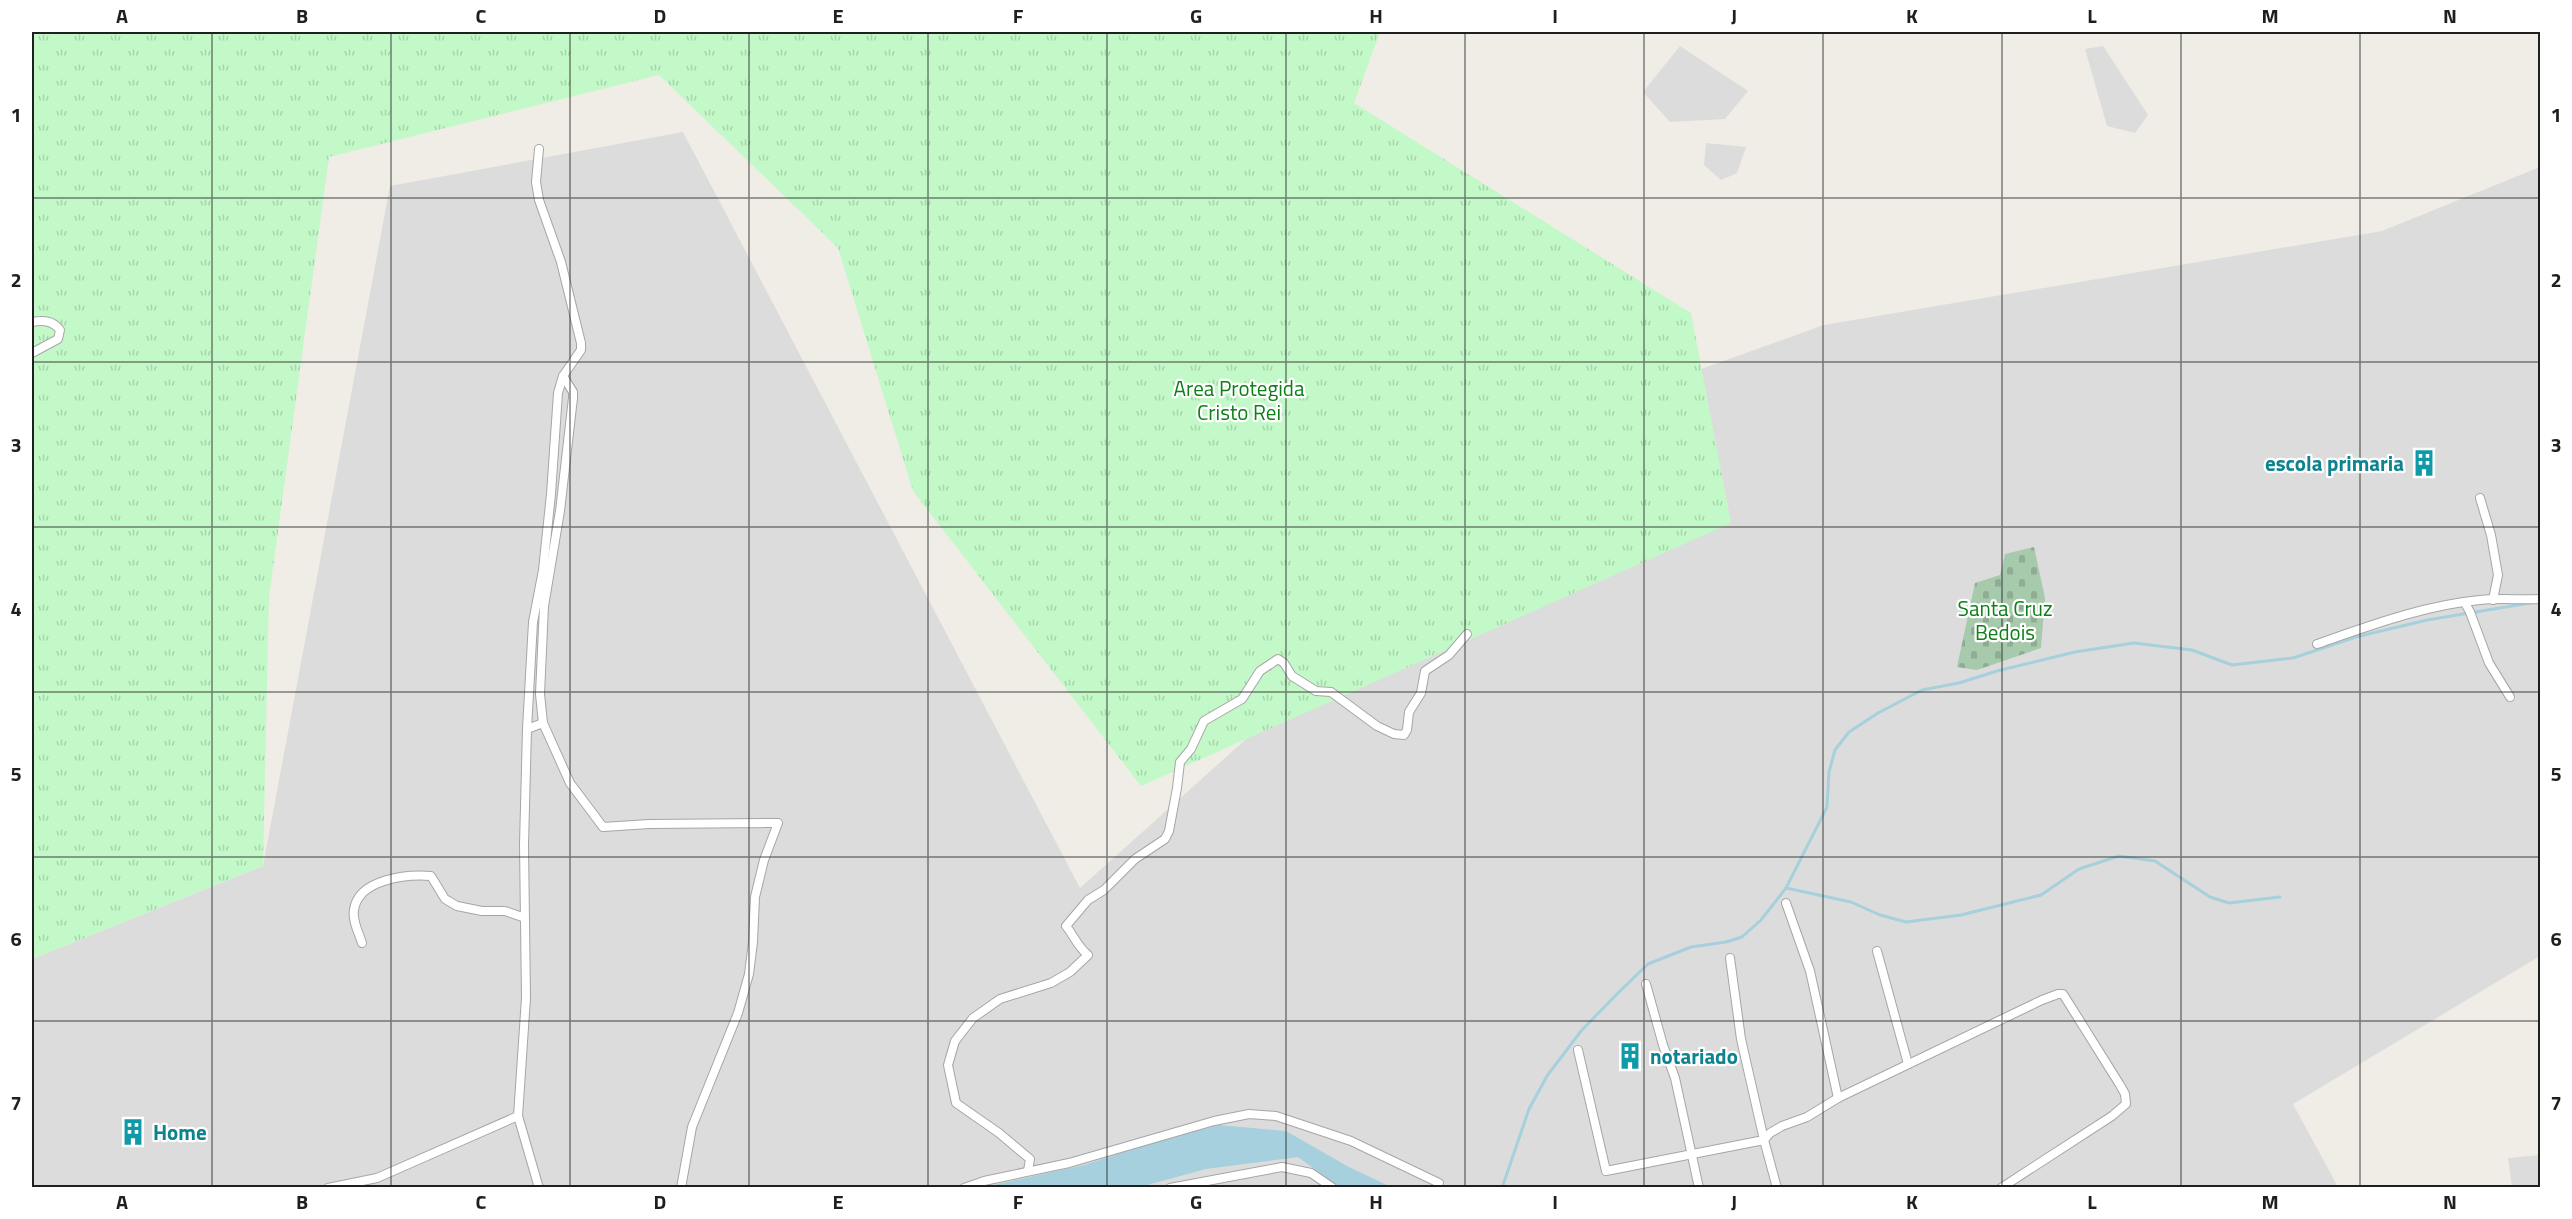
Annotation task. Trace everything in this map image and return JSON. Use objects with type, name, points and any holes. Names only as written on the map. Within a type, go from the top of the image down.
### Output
[{"type":"street","points":[[539,148],[536,182],[539,200],[561,262],[581,343],[581,350],[563,376],[558,393],[543,570],[533,622],[527,729],[524,845],[526,998],[518,1116],[539,1188]]},
{"type":"street","points":[[32,322],[55,323],[60,330],[58,339],[32,353]]},
{"type":"street","points":[[563,376],[573,392],[573,398],[560,511],[544,606],[540,694],[543,723],[570,783],[603,827],[649,824],[778,823],[764,860],[755,897],[753,942],[746,984],[738,1013],[692,1127],[681,1188]]},
{"type":"street","points":[[2480,498],[2491,535],[2498,575],[2493,600]]},
{"type":"street","points":[[2317,644],[2365,627],[2464,603],[2541,599]]},
{"type":"street","points":[[2464,603],[2470,612],[2489,663],[2510,697]]},
{"type":"street","points":[[1029,1171],[1030,1160],[999,1133],[956,1103],[948,1065],[955,1041],[974,1018],[1000,999],[1051,983],[1070,972],[1088,954],[1080,949],[1066,926],[1088,900],[1104,890],[1135,859],[1165,839],[1169,831],[1180,762],[1191,748],[1204,721],[1242,699],[1260,671],[1278,659],[1284,663],[1292,676],[1316,691],[1331,692],[1377,726],[1394,734],[1404,735],[1407,730],[1409,712],[1421,693],[1425,671],[1449,655],[1467,634]]},
{"type":"street","points":[[527,729],[543,723]]},
{"type":"street","points":[[362,943],[356,926],[354,910],[360,896],[383,881],[419,875],[431,876],[445,899],[457,906],[482,911],[505,911],[525,918]]},
{"type":"street","points":[[1786,903],[1810,971],[1838,1098]]},
{"type":"street","points":[[1877,951],[1908,1064]]},
{"type":"street","points":[[1730,958],[1741,1039],[1777,1188]]},
{"type":"street","points":[[1646,984],[1675,1078],[1699,1188]]},
{"type":"street","points":[[1578,1050],[1606,1171],[1764,1140],[1770,1133],[1782,1126],[1807,1117],[1838,1098],[2053,995],[2064,994],[2088,1037],[2120,1085],[2125,1094],[2126,1104],[2112,1116],[2001,1188]]},
{"type":"street","points":[[964,1188],[1069,1163],[1214,1121],[1249,1114],[1276,1116],[1351,1141],[1439,1183]]},
{"type":"street","points":[[328,1188],[377,1178],[518,1116]]},
{"type":"street","points":[[1170,1188],[1282,1167],[1311,1173],[1333,1188]]},
{"type":"shaded area","points":[[1680,46],[1748,91],[1725,119],[1670,122],[1643,92]]},
{"type":"shaded area","points":[[2103,46],[2148,115],[2135,133],[2107,126],[2085,49]]},
{"type":"shaded area","points":[[683,132],[1080,888],[1631,394],[1824,325],[2382,231],[2540,167],[2540,956],[2293,1104],[2338,1187],[32,1188],[32,959],[263,866],[390,186]]},
{"type":"shaded area","points":[[1706,143],[1746,147],[1737,173],[1721,180],[1704,165]]},
{"type":"shaded area","points":[[2540,1155],[2540,1187],[2512,1187],[2508,1158]]},
{"type":"green space","name":"Area Protegida Cristo Rei","points":[[32,32],[1380,32],[1354,103],[1691,313],[1731,523],[1141,786],[913,491],[838,248],[659,75],[329,157],[269,597],[263,866],[32,959]]},
{"type":"green space","name":"Santa Cruz Bedois","points":[[2034,547],[2045,598],[2041,648],[1977,670],[1957,667],[1975,583],[2000,575],[2005,554]]},
{"type":"water","points":[[1219,1125],[1286,1131],[1347,1166],[1391,1187],[1339,1187],[1298,1157],[1206,1169],[1140,1187],[980,1188],[1084,1165],[1164,1139]]},
{"type":"waterway","points":[[1502,1188],[1529,1109],[1547,1076],[1581,1031],[1648,964],[1691,947],[1726,942],[1742,937],[1761,920],[1786,888],[1827,807],[1829,772],[1835,750],[1849,732],[1878,713],[1922,690],[1959,683],[2075,652],[2134,643],[2192,650],[2232,665],[2293,658],[2356,637],[2427,620],[2530,603]]},
{"type":"waterway","points":[[1786,888],[1851,902],[1880,915],[1906,922],[1961,915],[2041,895],[2079,869],[2119,856],[2155,861],[2210,897],[2229,903],[2280,897]]},
{"type":"place","name":"escola primaria","points":[[2424,463]]},
{"type":"place","name":"notariado","points":[[1630,1056]]},
{"type":"place","name":"Home","points":[[133,1132]]}]
